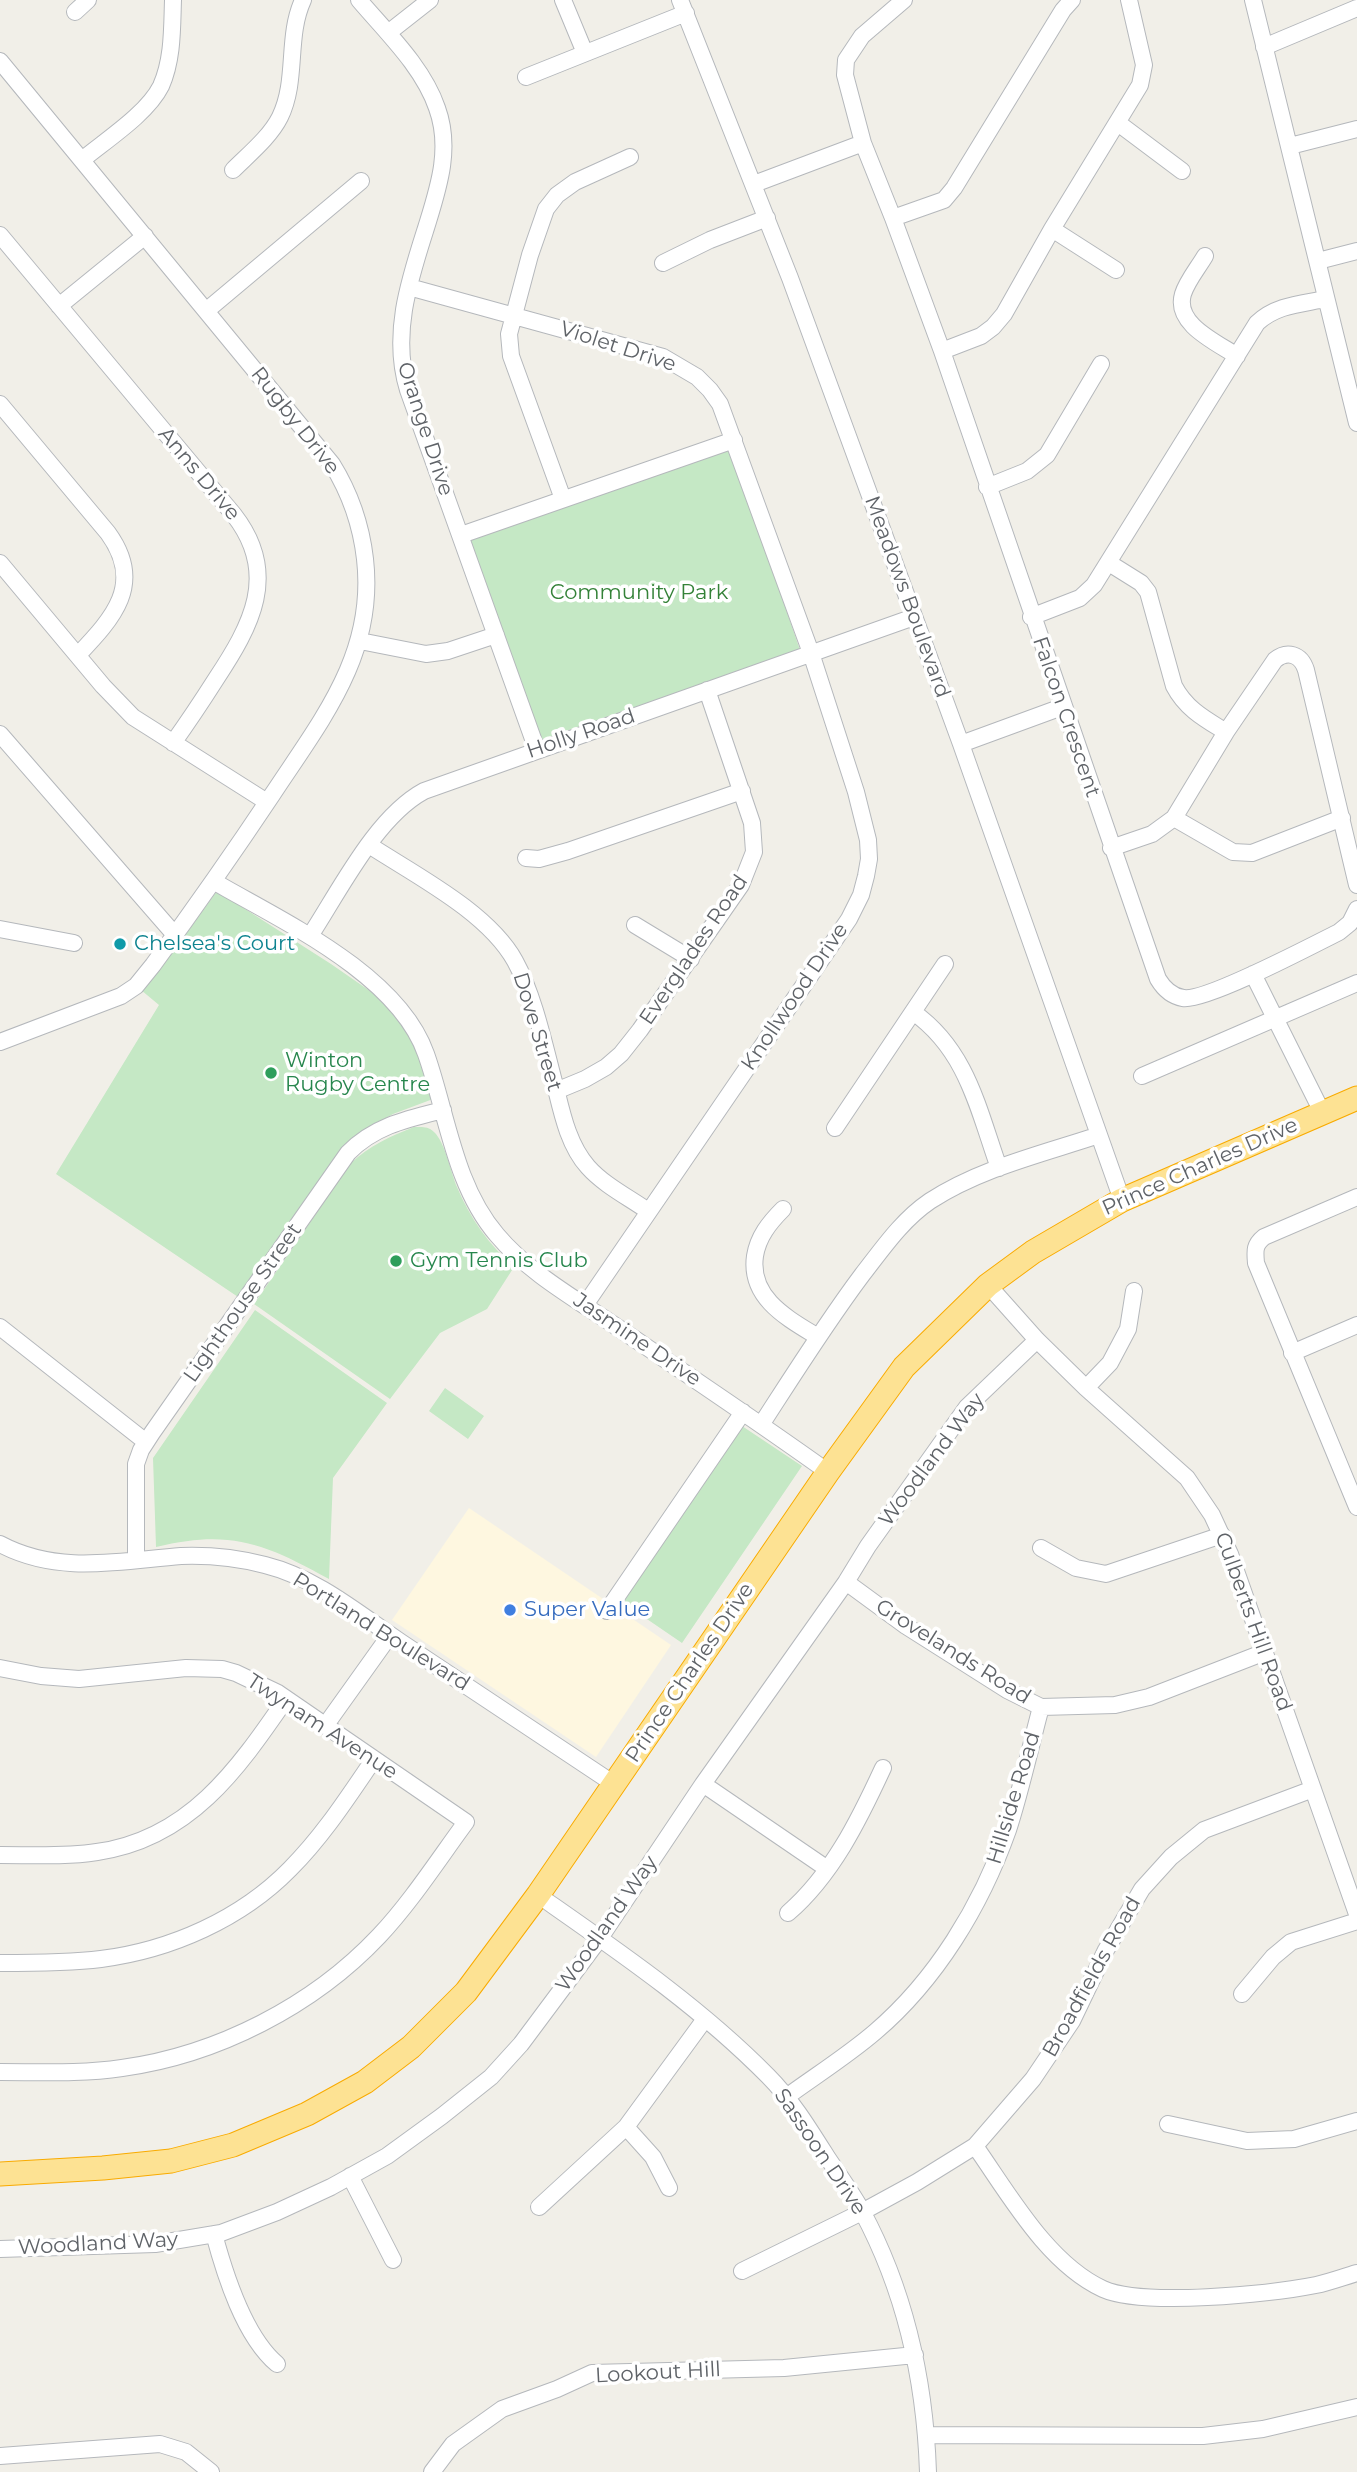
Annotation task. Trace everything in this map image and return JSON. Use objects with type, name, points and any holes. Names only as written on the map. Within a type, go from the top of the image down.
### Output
[{"type":"highway","name":"Prince Charles Drive","points":[[0,2174],[171,2161],[233,2145],[307,2114],[365,2082],[411,2047],[466,1992],[538,1895],[828,1472],[904,1367],[988,1285],[1033,1252],[1122,1199],[1357,1098]]},
{"type":"street","points":[[75,12],[89,0]]},
{"type":"street","points":[[82,160],[138,113],[157,93],[169,61],[173,0]]},
{"type":"street","points":[[233,170],[266,137],[284,108],[294,34],[303,0]]},
{"type":"street","name":"Orange Drive","points":[[359,0],[388,33],[430,91],[440,116],[444,138],[440,182],[409,287],[400,335],[404,378],[537,750]]},
{"type":"street","points":[[388,33],[430,0]]},
{"type":"street","points":[[563,0],[585,53]]},
{"type":"street","name":"Falcon Crescent","points":[[904,0],[862,36],[846,60],[845,75],[863,143],[942,351],[1031,617],[1158,979],[1163,988],[1182,998],[1192,999],[1253,974],[1339,932],[1350,922],[1357,909]]},
{"type":"street","points":[[893,218],[944,200],[954,188],[1063,10],[1072,0]]},
{"type":"street","points":[[942,351],[981,336],[1004,314],[1052,229],[1140,85],[1144,65],[1129,0]]},
{"type":"street","points":[[1253,0],[1325,299],[1351,377],[1357,423]]},
{"type":"street","points":[[526,77],[585,53],[683,7]]},
{"type":"street","name":"Meadows Boulevard","points":[[683,7],[767,218],[961,744],[1122,1199]]},
{"type":"street","points":[[1264,47],[1357,8]]},
{"type":"street","name":"Rugby Drive","points":[[0,61],[324,454],[345,487],[360,530],[366,575],[366,599],[360,641],[335,699],[213,881],[139,982],[126,993],[0,1042]]},
{"type":"street","points":[[1118,123],[1182,171]]},
{"type":"street","points":[[1290,146],[1357,130]]},
{"type":"street","points":[[754,184],[863,143]]},
{"type":"street","points":[[563,499],[509,348],[509,334],[533,246],[542,218],[551,202],[575,182],[631,158]]},
{"type":"street","points":[[206,311],[361,181]]},
{"type":"street","points":[[663,263],[710,240],[767,218]]},
{"type":"street","points":[[1052,229],[1116,270]]},
{"type":"street","name":"Anns Drive","points":[[0,235],[239,521],[250,540],[254,553],[257,593],[248,625],[235,650],[173,743]]},
{"type":"street","points":[[59,306],[145,236]]},
{"type":"street","points":[[1318,261],[1357,251]]},
{"type":"street","points":[[1205,256],[1183,293],[1181,309],[1186,319],[1196,328],[1237,356]]},
{"type":"street","name":"Violet Drive","points":[[409,287],[641,350],[680,366],[704,383],[715,396],[734,440],[811,653]]},
{"type":"street","points":[[1031,617],[1080,597],[1094,585],[1257,323],[1266,314],[1280,308],[1325,299]]},
{"type":"street","points":[[987,487],[1027,471],[1047,454],[1101,364]]},
{"type":"street","points":[[0,404],[108,533],[122,558],[125,580],[122,597],[108,622],[78,655]]},
{"type":"street","points":[[461,535],[734,440]]},
{"type":"street","points":[[0,563],[127,712],[267,802]]},
{"type":"street","points":[[1109,563],[1141,583],[1148,592],[1174,686],[1181,698],[1189,709],[1226,732]]},
{"type":"street","name":"Holly Road","points":[[310,936],[369,845],[391,816],[415,796],[442,784],[914,617]]},
{"type":"street","points":[[360,641],[426,654],[455,649],[496,635]]},
{"type":"street","name":"Knollwood Drive","points":[[585,1305],[841,931],[863,886],[869,859],[867,831],[811,653]]},
{"type":"street","points":[[1111,848],[1152,834],[1174,818],[1226,732],[1275,660],[1285,654],[1296,656],[1305,664],[1357,885]]},
{"type":"street","name":"Everglades Road","points":[[556,1091],[597,1073],[621,1054],[736,893],[753,857],[754,832],[707,690]]},
{"type":"street","points":[[961,744],[1062,707]]},
{"type":"street","points":[[0,734],[175,935]]},
{"type":"street","points":[[526,858],[539,859],[568,851],[742,791]]},
{"type":"street","points":[[1174,818],[1233,852],[1243,854],[1252,853],[1342,818]]},
{"type":"street","name":"Dove Street","points":[[369,845],[469,912],[502,942],[515,960],[526,987],[569,1133],[583,1162],[604,1181],[648,1211]]},
{"type":"street","name":"Jasmine Drive","points":[[213,881],[310,936],[379,987],[407,1016],[426,1054],[468,1186],[488,1223],[522,1259],[828,1472]]},
{"type":"street","points":[[635,925],[691,959]]},
{"type":"street","points":[[0,929],[74,943]]},
{"type":"street","points":[[835,1128],[945,964]]},
{"type":"street","points":[[1253,974],[1322,1112]]},
{"type":"street","points":[[1142,1076],[1357,983]]},
{"type":"street","points":[[913,1012],[934,1028],[958,1060],[999,1168]]},
{"type":"street","name":"Lighthouse Street","points":[[136,1560],[136,1464],[146,1442],[348,1153],[367,1136],[385,1126],[443,1110]]},
{"type":"street","points":[[761,1425],[818,1337],[904,1223],[939,1195],[999,1168],[1099,1135]]},
{"type":"street","points":[[1357,1197],[1264,1237],[1256,1244],[1256,1264],[1357,1507]]},
{"type":"street","points":[[783,1209],[766,1228],[758,1244],[755,1278],[765,1298],[779,1312],[818,1337]]},
{"type":"street","name":"Culberts Hill Road","points":[[988,1285],[1037,1340],[1086,1388],[1187,1478],[1212,1515],[1222,1535],[1265,1652],[1357,1914]]},
{"type":"street","points":[[1086,1388],[1110,1363],[1128,1329],[1134,1291]]},
{"type":"street","points":[[1293,1353],[1357,1325]]},
{"type":"street","points":[[0,1327],[146,1442]]},
{"type":"street","name":"Woodland Way","points":[[0,2249],[155,2244],[214,2234],[277,2212],[387,2155],[491,2077],[521,2044],[600,1938],[846,1582],[868,1546],[967,1407],[1037,1340]]},
{"type":"street","points":[[607,1611],[743,1412]]},
{"type":"street","points":[[1041,1548],[1076,1568],[1106,1574],[1222,1535]]},
{"type":"street","name":"Portland Boulevard","points":[[0,1544],[29,1556],[68,1564],[205,1556],[244,1560],[277,1568],[318,1587],[614,1784]]},
{"type":"street","name":"Grovelands Road","points":[[846,1582],[906,1626],[1007,1690],[1041,1707],[1126,1703],[1149,1697],[1265,1652]]},
{"type":"street","points":[[325,1726],[390,1635]]},
{"type":"street","name":"Twynam Avenue","points":[[0,1668],[41,1676],[79,1679],[186,1668],[222,1669],[249,1678],[286,1699],[466,1822],[380,1935],[342,1971],[276,2015],[206,2046],[153,2062],[106,2070],[0,2073]]},
{"type":"street","points":[[0,1855],[95,1852],[133,1843],[172,1825],[190,1814],[223,1785],[255,1745],[286,1699]]},
{"type":"street","name":"Hillside Road","points":[[785,2098],[875,2032],[915,1993],[955,1940],[988,1880],[1008,1829],[1041,1707]]},
{"type":"street","points":[[0,1963],[77,1961],[122,1956],[177,1940],[225,1919],[262,1894],[290,1869],[328,1824],[374,1759]]},
{"type":"street","points":[[788,1913],[808,1895],[843,1847],[883,1768]]},
{"type":"street","points":[[704,1784],[826,1868]]},
{"type":"street","name":"Broadfields Road","points":[[742,2271],[917,2182],[975,2146],[1033,2079],[1072,2021],[1106,1950],[1142,1889],[1171,1857],[1203,1830],[1313,1789]]},
{"type":"street","name":"Sassoon Drive","points":[[538,1895],[678,1996],[769,2077],[812,2133],[862,2211],[893,2280],[915,2355],[927,2435],[928,2472]]},
{"type":"street","points":[[1242,1994],[1273,1957],[1291,1942],[1357,1921]]},
{"type":"street","points":[[539,2207],[626,2127],[705,2020]]},
{"type":"street","points":[[1168,2124],[1247,2141],[1294,2139],[1357,2121]]},
{"type":"street","points":[[626,2127],[653,2157],[669,2188]]},
{"type":"street","points":[[975,2146],[1019,2209],[1055,2253],[1103,2289],[1132,2296],[1169,2298],[1255,2294],[1315,2285],[1357,2273]]},
{"type":"street","points":[[350,2176],[393,2260]]},
{"type":"street","points":[[214,2234],[227,2280],[245,2319],[267,2356],[277,2364]]},
{"type":"street","name":"Lookout Hill","points":[[432,2472],[453,2444],[502,2409],[592,2373],[784,2368],[915,2355]]},
{"type":"street","points":[[927,2435],[1203,2436],[1263,2429],[1357,2407]]},
{"type":"street","points":[[5,2461],[160,2444],[186,2452],[211,2472]]},
{"type":"shaded area","points":[[469,1508],[671,1645],[596,1757],[392,1620]]},
{"type":"green space","name":"Community Park","points":[[730,447],[800,650],[540,740],[470,538]]},
{"type":"green space","name":"Winton Rugby Centre","points":[[217,891],[331,964],[370,991],[398,1015],[416,1048],[433,1099],[393,1114],[366,1129],[241,1299],[56,1174],[159,1005],[141,990],[170,956]]},
{"type":"green space","name":"Gym Tennis Club","points":[[414,1127],[425,1127],[438,1137],[468,1209],[488,1240],[514,1267],[487,1309],[440,1333],[390,1399],[254,1304],[351,1163],[365,1151]]},
{"type":"green space","points":[[255,1310],[387,1403],[333,1478],[329,1579],[285,1556],[246,1543],[205,1539],[156,1547],[153,1458]]},
{"type":"green space","points":[[445,1388],[484,1416],[468,1439],[429,1411]]},
{"type":"green space","points":[[742,1426],[802,1466],[682,1643],[622,1602]]},
{"type":"place","name":"Chelsea's Court","points":[[120,944]]},
{"type":"place","name":"Winton Rugby Centre","points":[[271,1073]]},
{"type":"place","name":"Gym Tennis Club","points":[[396,1261]]},
{"type":"place","name":"Super Value","points":[[510,1610]]}]
